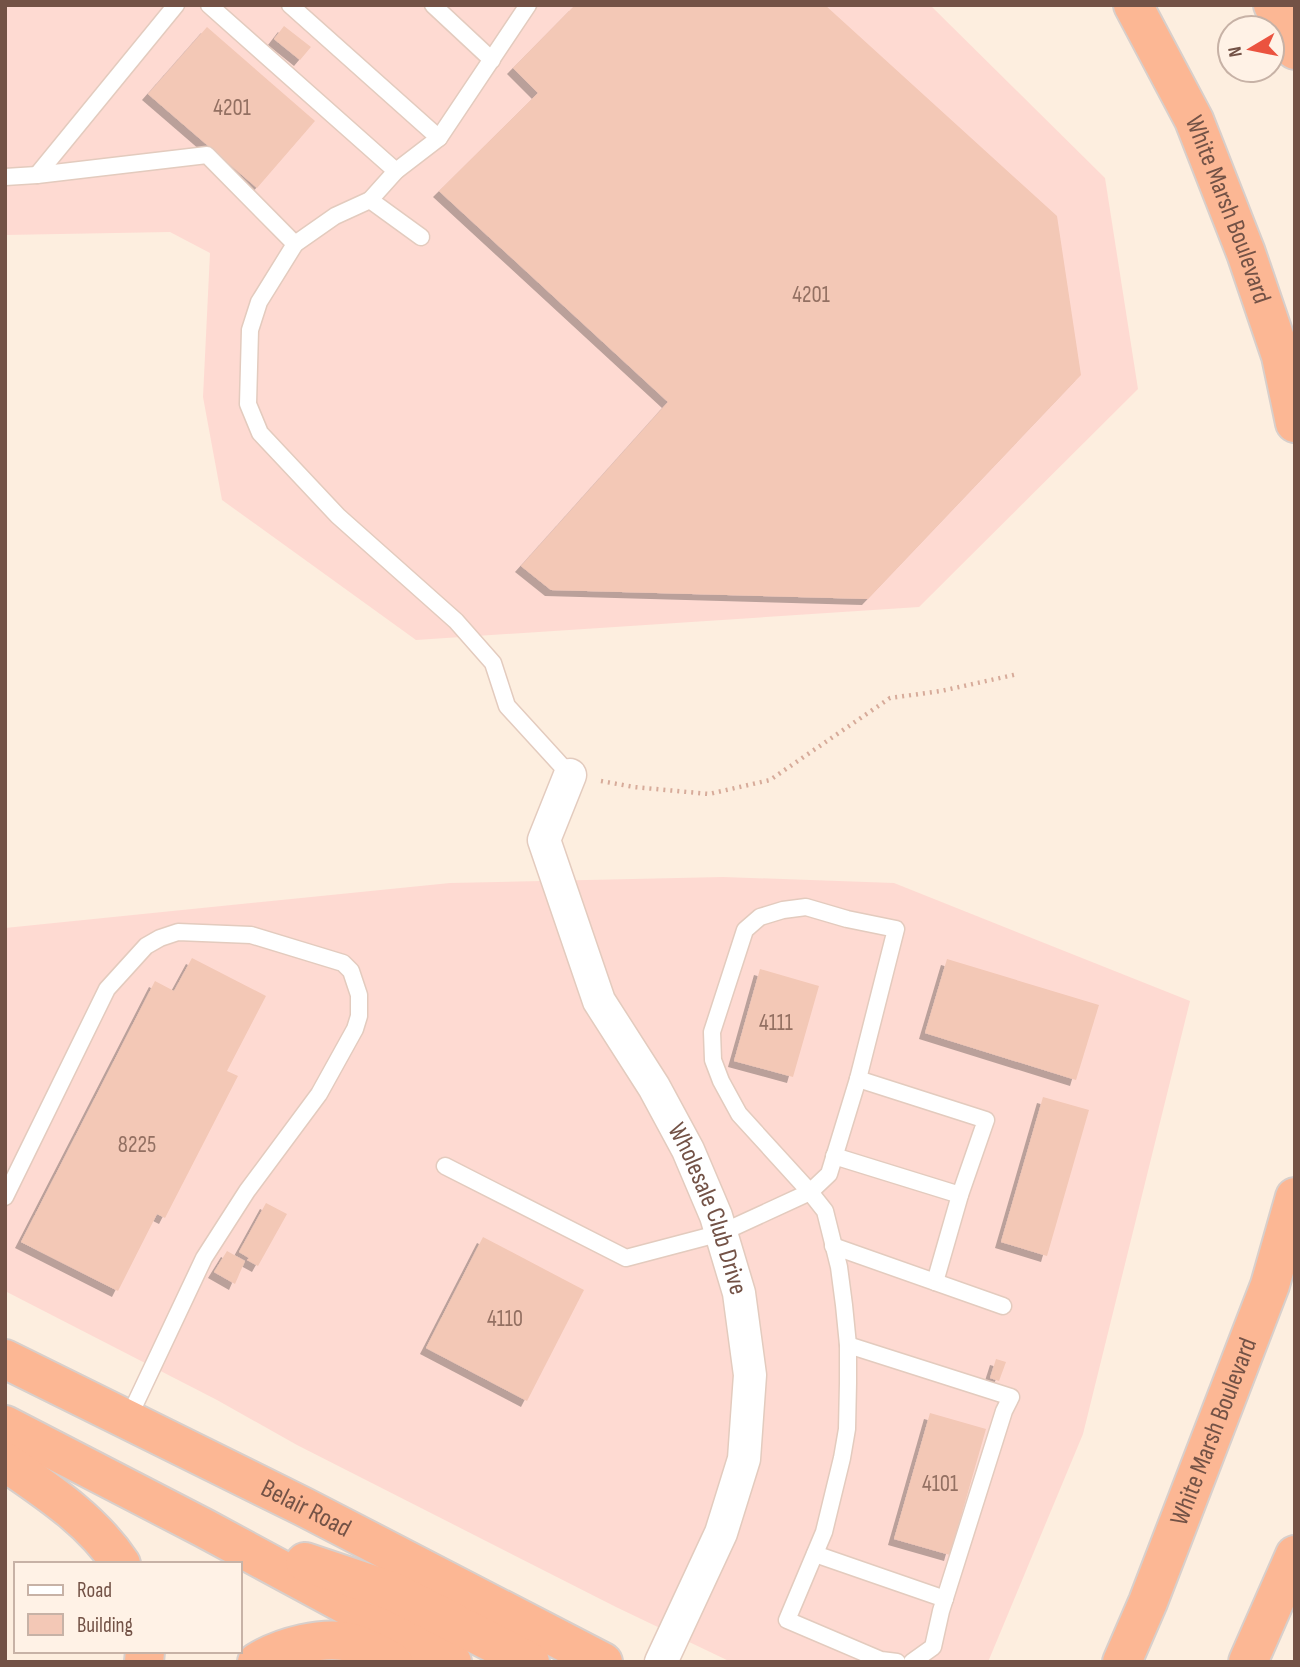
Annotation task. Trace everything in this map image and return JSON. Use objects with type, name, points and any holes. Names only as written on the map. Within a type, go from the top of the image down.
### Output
[{"type":"highway","name":"White Marsh Boulevard","points":[[1133,5],[1194,120],[1218,180],[1281,356],[1295,423]]},
{"type":"highway","points":[[1273,5],[1295,50]]},
{"type":"highway","name":"White Marsh Boulevard","points":[[1122,1662],[1148,1602],[1270,1285],[1295,1197]]},
{"type":"highway","name":"Belair Road","points":[[5,1359],[304,1507],[603,1662]]},
{"type":"highway","points":[[5,1425],[204,1528],[452,1662]]},
{"type":"highway","points":[[5,1462],[75,1512],[96,1531],[119,1562]]},
{"type":"highway","points":[[204,1528],[394,1592],[530,1662]]},
{"type":"highway","points":[[1248,1662],[1295,1555]]},
{"type":"highway","points":[[257,1662],[301,1644],[328,1641],[351,1643],[393,1662]]},
{"type":"street","name":"Wholesale Club Drive","points":[[570,775],[544,840],[599,1001],[654,1087],[688,1150],[716,1216],[738,1293],[750,1375],[744,1459],[721,1534],[661,1662]]},
{"type":"lane","points":[[37,175],[176,5]]},
{"type":"lane","points":[[209,5],[396,171]]},
{"type":"lane","points":[[290,5],[439,138]]},
{"type":"lane","points":[[433,5],[492,60]]},
{"type":"lane","points":[[528,5],[439,138],[396,171],[370,200],[335,216],[295,244],[259,302],[250,330],[248,404],[260,433],[338,516],[456,621],[493,663],[507,706],[570,775]]},
{"type":"lane","points":[[5,177],[207,155],[295,244]]},
{"type":"lane","points":[[370,200],[421,237]]},
{"type":"lane","points":[[445,1166],[626,1258],[721,1233],[810,1192],[829,1174],[858,1079],[896,929],[806,907],[760,917],[745,930],[712,1032],[713,1060],[739,1114],[810,1192],[825,1211],[838,1267],[848,1345],[847,1429],[842,1458],[824,1532],[787,1620],[881,1660],[897,1662]]},
{"type":"lane","points":[[5,1197],[107,989],[146,946],[178,932],[251,934],[342,963],[351,971],[359,995],[359,1016],[355,1029],[319,1094],[247,1191],[204,1258],[128,1419]]},
{"type":"lane","points":[[858,1079],[986,1120],[960,1195],[935,1282]]},
{"type":"lane","points":[[834,1156],[960,1195]]},
{"type":"lane","points":[[833,1246],[1003,1306]]},
{"type":"lane","points":[[848,1345],[1011,1397],[1004,1411],[945,1599],[933,1647],[912,1662]]},
{"type":"lane","points":[[815,1554],[945,1599]]},
{"type":"path","points":[[570,775],[634,787],[709,794],[770,780],[890,698],[941,691],[1018,674]]},
{"type":"shaded area","points":[[5,5],[930,5],[1105,178],[1138,389],[919,607],[416,640],[222,500],[203,397],[210,253],[170,232],[5,235]]},
{"type":"shaded area","points":[[723,877],[894,883],[1190,1001],[1083,1434],[988,1662],[731,1662],[616,1607],[297,1445],[217,1400],[5,1291],[5,928],[450,883]]},
{"type":"building","points":[[575,5],[825,5],[1057,216],[1081,375],[868,599],[551,590],[521,566],[668,402],[439,191],[538,93],[513,68]]},
{"type":"building","points":[[284,26],[311,47],[300,60],[274,39]]},
{"type":"building","points":[[207,27],[315,121],[257,188],[148,94]]},
{"type":"building","points":[[192,958],[266,996],[227,1071],[238,1076],[165,1218],[157,1214],[118,1291],[21,1242],[155,981],[174,991]]},
{"type":"building","points":[[947,959],[1099,1005],[1076,1080],[925,1033]]},
{"type":"building","points":[[760,969],[819,986],[793,1077],[734,1061]]},
{"type":"building","points":[[1043,1097],[1089,1110],[1047,1256],[1001,1242]]},
{"type":"building","points":[[266,1203],[287,1214],[258,1266],[239,1252]]},
{"type":"building","points":[[483,1237],[584,1290],[527,1401],[426,1348]]},
{"type":"building","points":[[227,1251],[245,1261],[235,1284],[214,1272]]},
{"type":"building","points":[[996,1359],[1006,1362],[999,1381],[990,1378]]},
{"type":"building","points":[[930,1413],[986,1429],[950,1555],[894,1539]]}]
